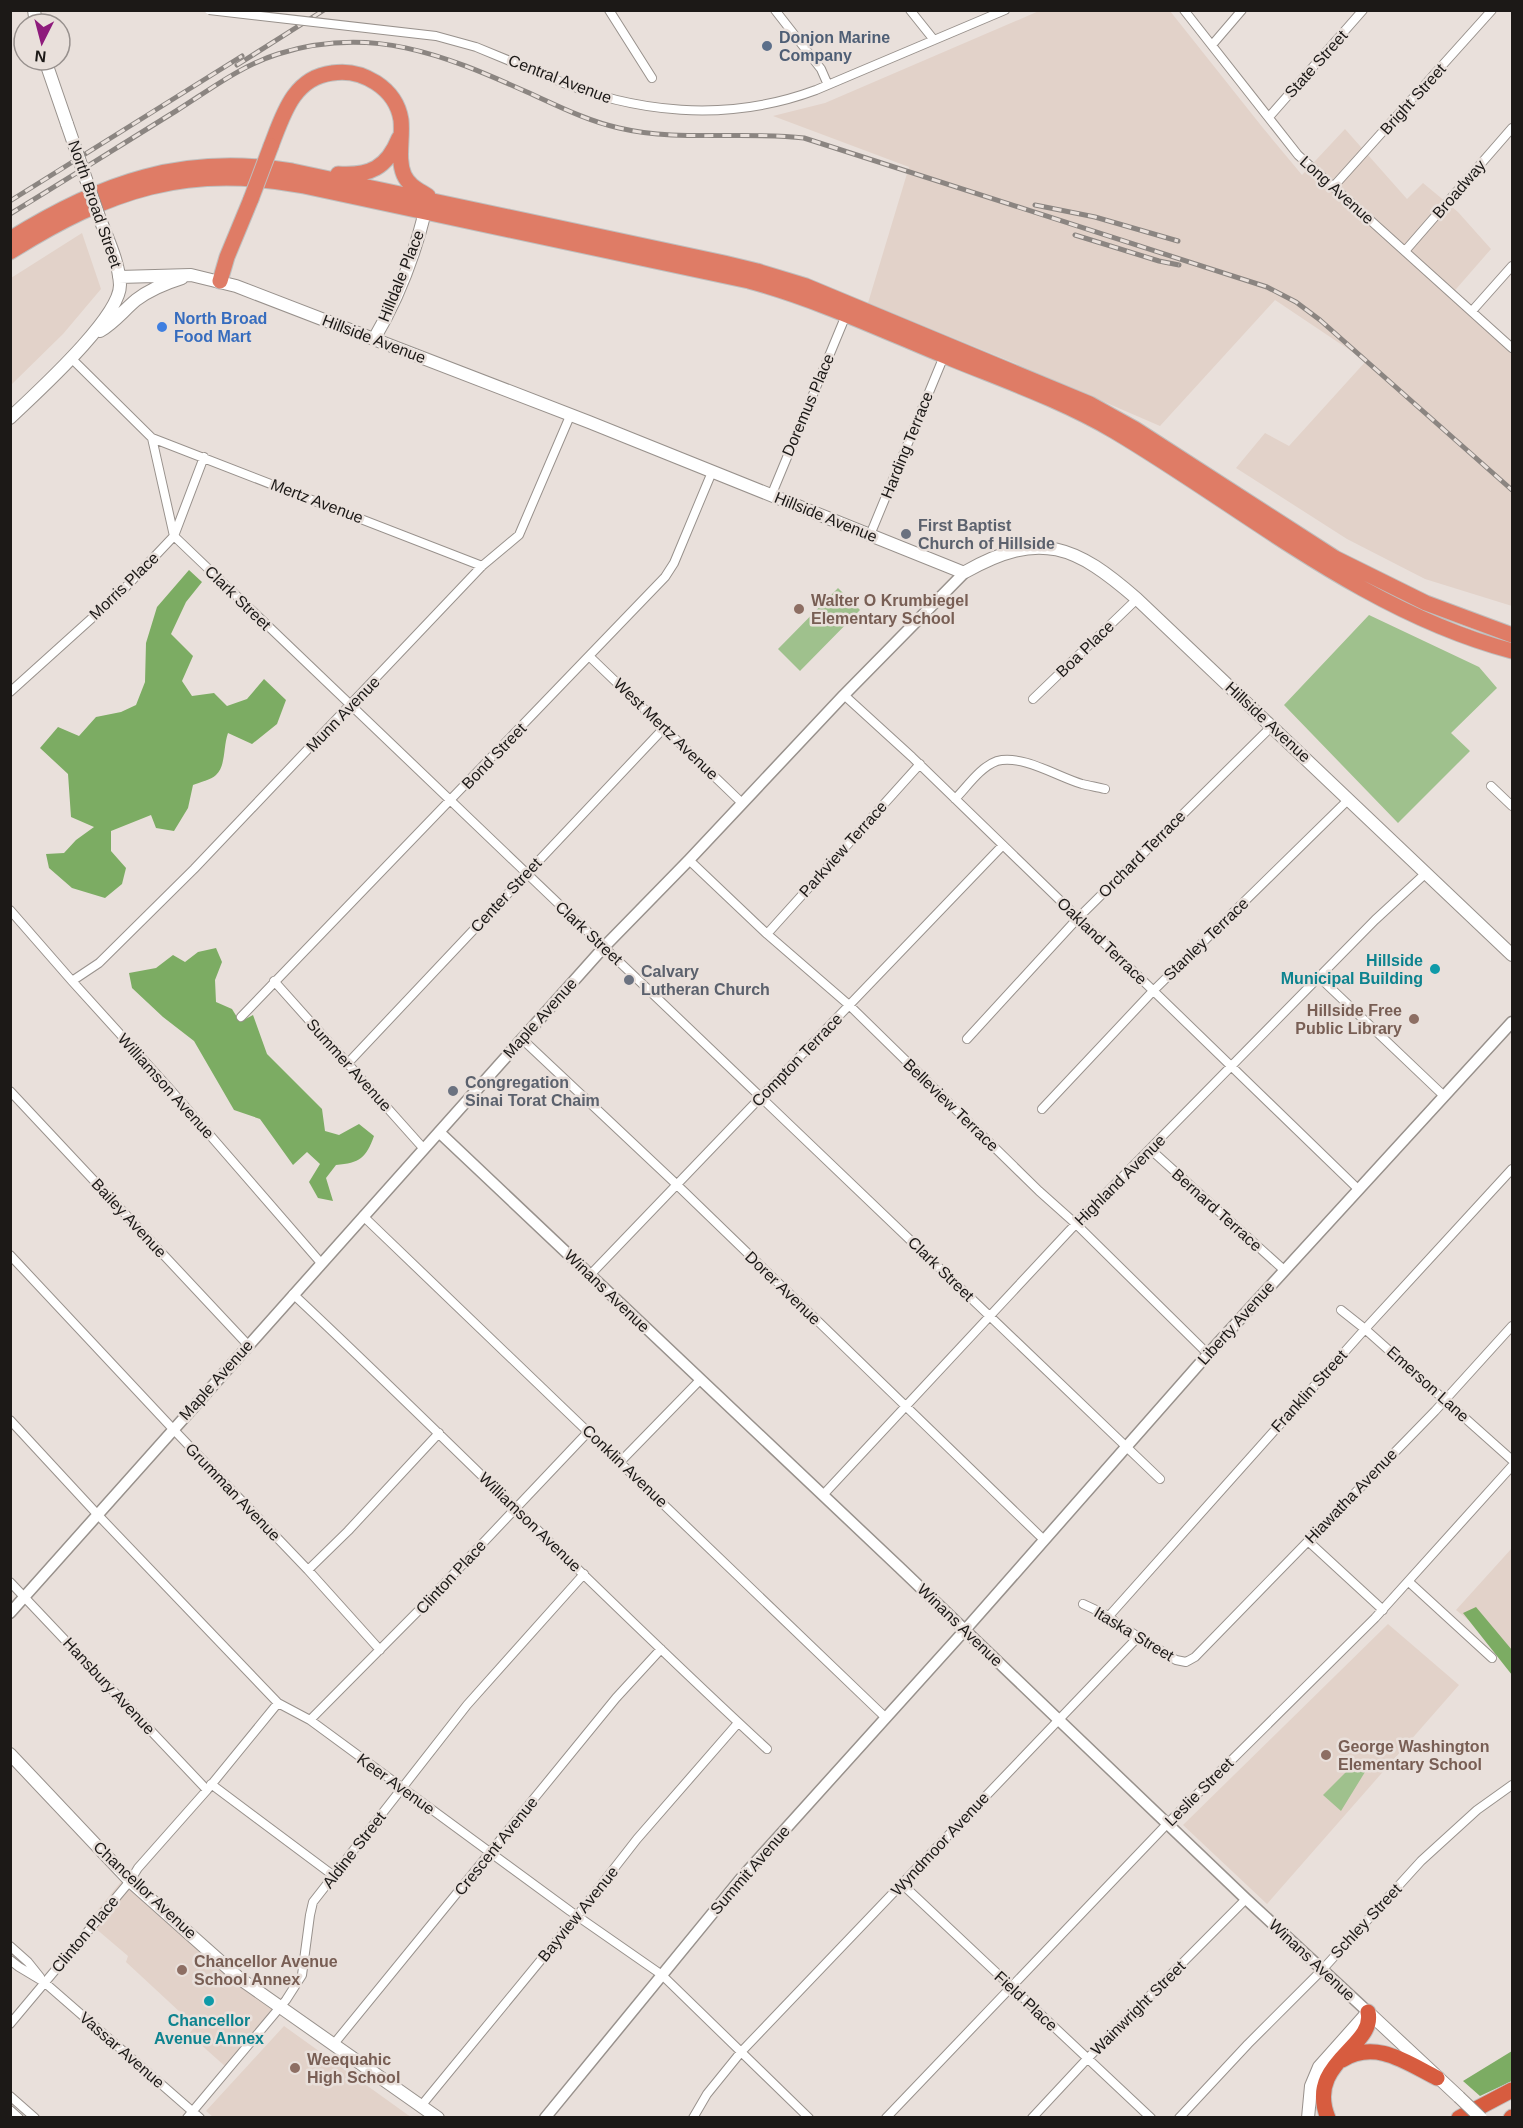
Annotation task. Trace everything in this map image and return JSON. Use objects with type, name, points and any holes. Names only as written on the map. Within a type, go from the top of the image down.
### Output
[{"type":"highway","points":[[220,281],[227,257],[285,110],[298,89],[320,75],[350,72],[362,76],[383,89],[398,110],[401,122],[402,166],[407,180],[414,187],[441,203]]},
{"type":"highway","points":[[10,239],[67,205],[144,176],[209,166],[262,167],[348,175],[367,173],[388,159],[401,132]]},
{"type":"highway","points":[[292,171],[740,266],[838,299],[1043,383],[1105,411],[1343,562],[1426,603],[1512,635]]},
{"type":"highway","points":[[10,252],[56,224],[136,190],[185,181],[219,178],[271,181],[733,277],[787,293],[846,315],[1066,406],[1110,429],[1310,557],[1398,607],[1460,634],[1512,651]]},
{"type":"highway","points":[[1328,2118],[1323,2102],[1324,2088],[1333,2067],[1366,2030],[1369,2022],[1368,2012]]},
{"type":"highway","points":[[1333,2067],[1354,2053],[1381,2052],[1395,2056],[1437,2078]]},
{"type":"highway","points":[[1459,2118],[1512,2090]]},
{"type":"main road","name":"North Broad Street","points":[[10,418],[89,338],[114,306],[119,292],[119,278],[49,72]]},
{"type":"main road","name":"Hilldale Place","points":[[374,339],[395,300],[416,244],[425,212]]},
{"type":"main road","name":"Hillside Avenue","points":[[119,278],[191,275],[220,281],[374,339],[965,572],[1011,552],[1033,548],[1051,548],[1075,554],[1105,571],[1137,599],[1512,955]]},
{"type":"main road","points":[[89,338],[113,323],[138,298],[159,286],[191,275]]},
{"type":"main road","name":"Chancellor Avenue","points":[[10,1754],[130,1881],[239,1978],[438,2118]]},
{"type":"main road","points":[[1308,2118],[1311,2086],[1318,2067],[1368,2012]]},
{"type":"main road","name":"Winans Avenue","points":[[1368,2012],[1481,2118]]},
{"type":"street","name":"Central Avenue","points":[[209,10],[436,36],[476,46],[549,77],[620,102],[689,111],[724,110],[784,100],[828,85],[1005,10]]},
{"type":"street","points":[[609,10],[652,78]]},
{"type":"street","points":[[776,10],[821,69],[828,85]]},
{"type":"street","points":[[910,10],[934,40]]},
{"type":"street","name":"Long Avenue","points":[[1184,10],[1298,154],[1512,348]]},
{"type":"street","points":[[1212,45],[1242,10]]},
{"type":"street","name":"State Street","points":[[1269,117],[1363,10]]},
{"type":"street","name":"Bright Street","points":[[1333,188],[1492,10]]},
{"type":"street","name":"Broadway","points":[[1405,251],[1512,128]]},
{"type":"street","points":[[1472,311],[1512,266]]},
{"type":"street","name":"Doremus Place","points":[[771,496],[846,315]]},
{"type":"street","name":"Harding Terrace","points":[[870,535],[944,356]]},
{"type":"street","points":[[70,357],[152,438],[174,536]]},
{"type":"street","name":"Munn Avenue","points":[[72,981],[99,963],[178,884],[483,566],[519,536],[570,416]]},
{"type":"street","name":"Mertz Avenue","points":[[152,438],[483,566]]},
{"type":"street","name":"Morris Place","points":[[10,692],[122,591],[174,536],[204,457]]},
{"type":"street","name":"Bond Street","points":[[241,1017],[672,568],[712,472]]},
{"type":"street","name":"Clark Street","points":[[174,536],[1160,1479]]},
{"type":"street","name":"Maple Avenue","points":[[10,1613],[604,947],[844,695],[965,572]]},
{"type":"street","name":"Boa Place","points":[[1033,699],[1137,599]]},
{"type":"street","name":"West Mertz Avenue","points":[[589,656],[742,803]]},
{"type":"street","name":"Oakland Terrace","points":[[844,695],[920,765],[1358,1189]]},
{"type":"street","name":"Orchard Terrace","points":[[967,1039],[1078,918],[1272,726]]},
{"type":"street","name":"Center Street","points":[[348,1063],[664,728]]},
{"type":"street","points":[[955,799],[984,769],[996,762],[1008,760],[1021,761],[1081,784],[1105,789]]},
{"type":"street","name":"Parkview Terrace","points":[[767,934],[920,765]]},
{"type":"street","points":[[1491,786],[1512,806]]},
{"type":"street","name":"Stanley Terrace","points":[[1042,1109],[1153,991],[1349,799]]},
{"type":"street","name":"Compton Terrace","points":[[590,1275],[1003,845]]},
{"type":"street","name":"Belleview Terrace","points":[[689,860],[767,934],[849,1005],[1208,1354]]},
{"type":"street","name":"Highland Avenue","points":[[823,1495],[1076,1224],[1375,920],[1426,873]]},
{"type":"street","name":"Williamson Avenue","points":[[10,910],[321,1263]]},
{"type":"street","points":[[1319,977],[1443,1095]]},
{"type":"street","name":"Summer Avenue","points":[[274,981],[423,1149]]},
{"type":"street","name":"Liberty Avenue","points":[[965,1630],[1208,1354],[1512,1022]]},
{"type":"street","name":"Dorer Avenue","points":[[522,1039],[677,1185],[1043,1539]]},
{"type":"street","name":"Bailey Avenue","points":[[10,1091],[248,1345]]},
{"type":"street","name":"Winans Avenue","points":[[439,1132],[1246,1899],[1368,2012]]},
{"type":"street","name":"Bernard Terrace","points":[[1150,1149],[1284,1270]]},
{"type":"street","name":"Franklin Street","points":[[1109,1616],[1365,1329],[1512,1169]]},
{"type":"street","name":"Conklin Avenue","points":[[363,1216],[621,1461],[885,1717]]},
{"type":"street","name":"Grumman Avenue","points":[[10,1255],[308,1570],[380,1650]]},
{"type":"street","name":"Williamson Avenue","points":[[293,1294],[767,1749]]},
{"type":"street","name":"Emerson Lane","points":[[1341,1310],[1512,1460]]},
{"type":"street","name":"Hiawatha Avenue","points":[[1186,1662],[1194,1658],[1445,1400],[1512,1326]]},
{"type":"street","points":[[621,1461],[700,1380]]},
{"type":"street","name":"Keer Avenue","points":[[10,1420],[278,1703],[310,1720],[577,1916],[662,1975],[809,2118]]},
{"type":"street","name":"Clinton Place","points":[[310,1720],[589,1431]]},
{"type":"street","points":[[308,1570],[439,1433]]},
{"type":"street","name":"Leslie Street","points":[[886,2118],[1167,1824],[1383,1610],[1512,1466]]},
{"type":"street","points":[[1308,1541],[1383,1610]]},
{"type":"street","name":"Aldine Street","points":[[189,2114],[280,2007],[302,1974],[313,1902],[467,1705],[584,1574]]},
{"type":"street","name":"Hansbury Avenue","points":[[10,1582],[209,1787],[334,1876]]},
{"type":"street","points":[[1409,1582],[1492,1658]]},
{"type":"street","name":"Itaska Street","points":[[1083,1604],[1109,1616],[1116,1623],[1176,1660],[1186,1662]]},
{"type":"street","name":"Summit Avenue","points":[[545,2118],[743,1876],[965,1630]]},
{"type":"street","name":"Wyndmoor Avenue","points":[[693,2118],[707,2094],[741,2052],[1138,1637]]},
{"type":"street","name":"Crescent Avenue","points":[[333,2045],[616,1698],[661,1649]]},
{"type":"street","name":"Clinton Place","points":[[10,2024],[278,1703]]},
{"type":"street","name":"Bayview Avenue","points":[[421,2106],[637,1839],[738,1723]]},
{"type":"street","name":"Schley Street","points":[[1179,2118],[1322,1970],[1421,1861],[1477,1810],[1512,1785]]},
{"type":"street","name":"Field Place","points":[[902,1884],[1150,2118]]},
{"type":"street","name":"Wainwright Street","points":[[1032,2118],[1087,2059],[1246,1899]]},
{"type":"street","name":"Vassar Avenue","points":[[10,1946],[28,1962],[44,1982],[189,2114],[200,2118]]},
{"type":"street","name":"Vassar Avenue","points":[[10,1960],[44,1982]]},
{"type":"street","points":[[10,2096],[35,2118]]},
{"type":"street","points":[[10,2110],[19,2118]]},
{"type":"shaded area","points":[[1039,11],[1170,11],[1302,175],[1345,129],[1407,199],[1423,183],[1458,212],[1491,249],[1450,296],[1512,354],[1512,606],[1425,579],[1347,539],[1236,468],[1265,433],[1289,446],[1366,361],[1275,300],[1160,426],[868,303],[909,167],[773,116],[825,103]]},
{"type":"shaded area","points":[[82,233],[101,289],[63,334],[11,385],[11,278]]},
{"type":"shaded area","points":[[1512,1548],[1512,1655],[1456,1610]]},
{"type":"shaded area","name":"George Washington Elementary School","points":[[1388,1624],[1459,1685],[1267,1904],[1183,1825]]},
{"type":"shaded area","name":"Chancellor Avenue School Annex","points":[[124,1878],[280,2007],[227,2068],[189,2034],[195,2026],[126,1962],[128,1956],[88,1922]]},
{"type":"shaded area","name":"Weequahic High School","points":[[284,2026],[412,2117],[213,2117],[206,2111]]},
{"type":"green space","points":[[189,570],[202,582],[186,602],[171,634],[193,656],[182,681],[192,696],[214,693],[227,706],[247,699],[264,679],[286,700],[277,724],[252,744],[228,733],[219,771],[211,778],[193,785],[188,808],[174,831],[156,828],[151,815],[111,831],[111,851],[126,868],[122,884],[105,898],[72,888],[49,868],[46,854],[64,853],[76,840],[94,827],[71,817],[68,774],[40,748],[58,727],[79,736],[96,717],[121,712],[136,705],[145,682],[146,643],[157,607]]},
{"type":"green space","points":[[838,588],[860,610],[800,671],[778,649]]},
{"type":"green space","points":[[1369,615],[1479,667],[1497,688],[1451,733],[1470,751],[1398,823],[1284,705]]},
{"type":"green space","points":[[216,948],[222,962],[215,980],[216,1002],[232,1009],[240,1022],[253,1015],[267,1054],[322,1109],[325,1131],[339,1135],[359,1124],[374,1136],[368,1150],[361,1158],[351,1163],[336,1165],[326,1178],[333,1201],[318,1198],[309,1182],[320,1164],[307,1152],[293,1165],[260,1119],[234,1110],[194,1041],[163,1017],[132,988],[129,973],[156,968],[173,955],[185,962],[198,952]]},
{"type":"green space","points":[[1476,1607],[1512,1650],[1512,1675],[1463,1613]]},
{"type":"green space","points":[[1355,1763],[1365,1772],[1341,1811],[1323,1795]]},
{"type":"green space","points":[[1512,2051],[1512,2081],[1480,2096],[1463,2081]]},
{"type":"railway","points":[[237,65],[324,10]]},
{"type":"railway","points":[[10,214],[226,79],[265,59],[312,46],[344,42],[375,43],[406,48],[465,66],[607,125],[664,134],[804,138],[1267,287],[1296,302],[1320,320],[1512,490]]},
{"type":"railway","points":[[10,201],[242,56]]},
{"type":"railway","points":[[1035,205],[1095,217],[1178,241]]},
{"type":"railway","points":[[1075,235],[1179,265]]},
{"type":"place","name":"Donjon Marine Company","points":[[767,46]]},
{"type":"place","name":"North Broad Food Mart","points":[[162,327]]},
{"type":"place","name":"First Baptist Church of Hillside","points":[[906,534]]},
{"type":"place","name":"Walter O Krumbiegel Elementary School","points":[[799,609]]},
{"type":"place","name":"Hillside Municipal Building","points":[[1435,969]]},
{"type":"place","name":"Calvary Lutheran Church","points":[[629,980]]},
{"type":"place","name":"Hillside Free Public Library","points":[[1414,1019]]},
{"type":"place","name":"Congregation Sinai Torat Chaim","points":[[453,1091]]},
{"type":"place","name":"George Washington Elementary School","points":[[1326,1755]]},
{"type":"place","name":"Chancellor Avenue School Annex","points":[[182,1970]]},
{"type":"place","name":"Chancellor Avenue Annex","points":[[209,2001]]},
{"type":"place","name":"Weequahic High School","points":[[295,2068]]}]
